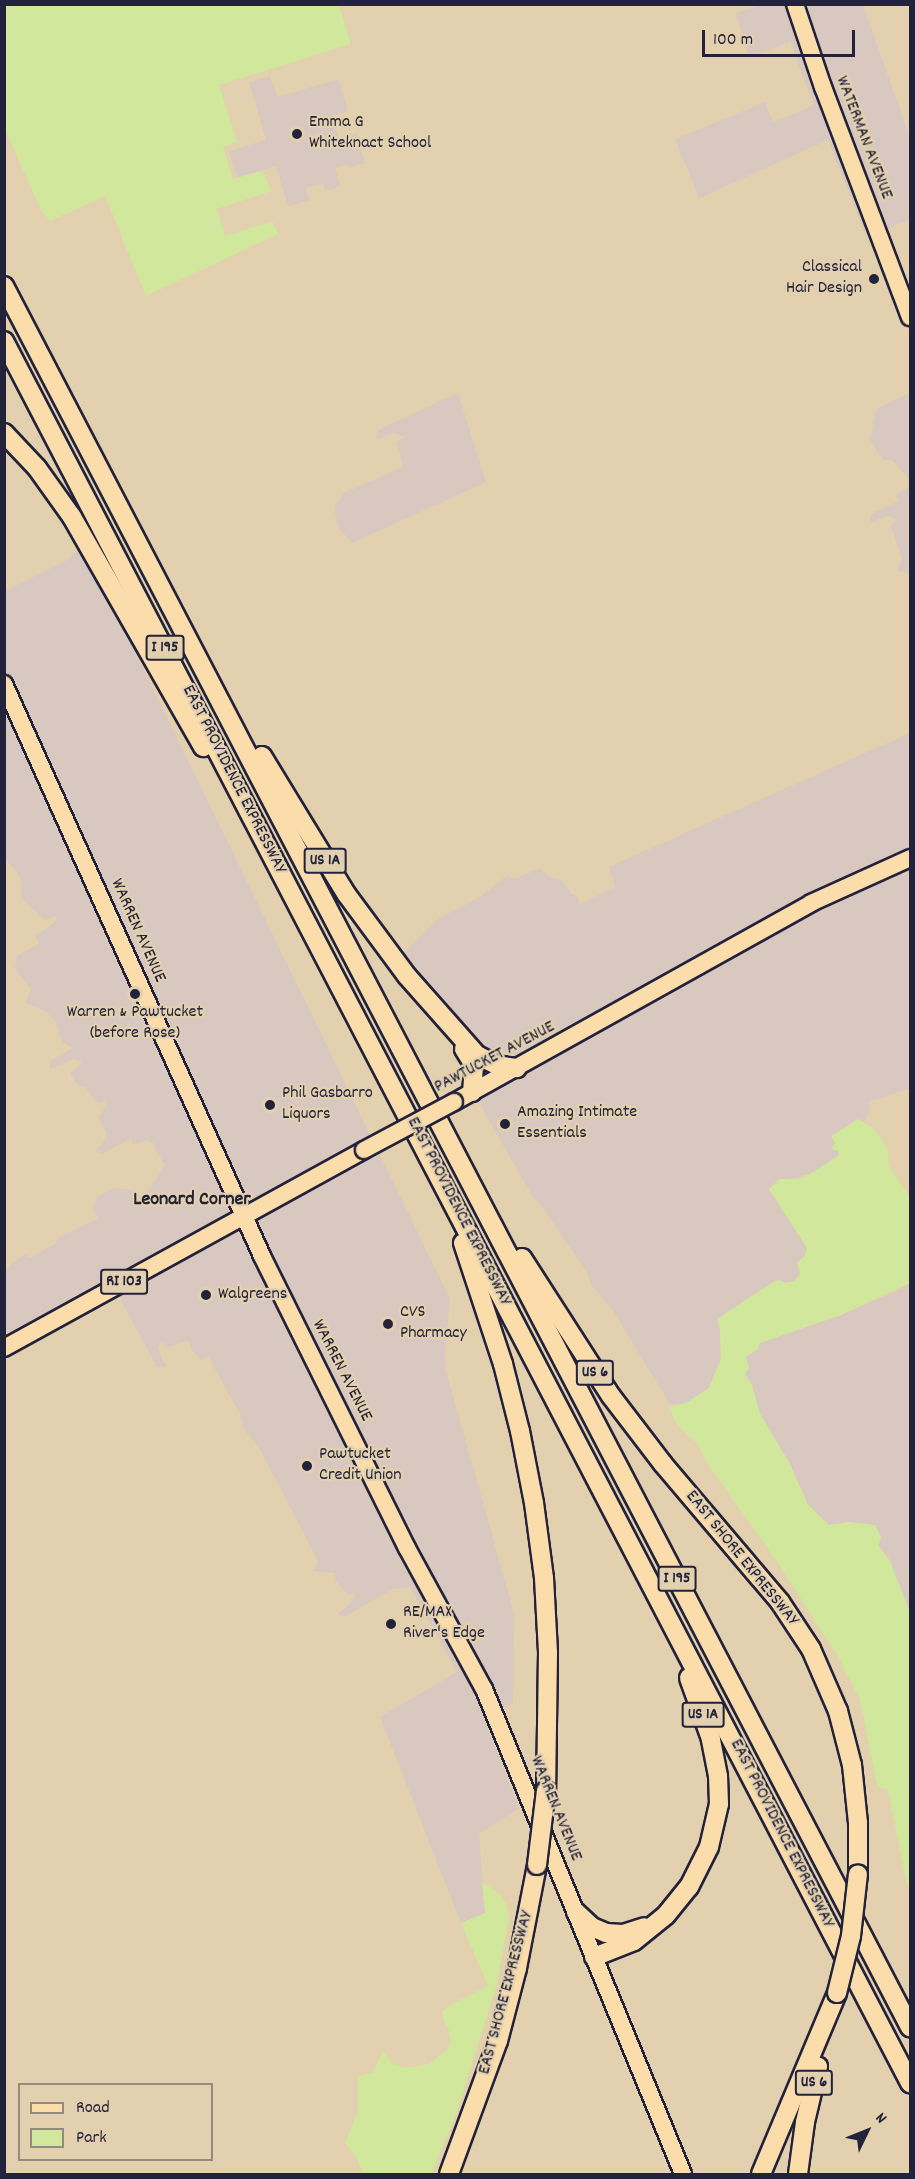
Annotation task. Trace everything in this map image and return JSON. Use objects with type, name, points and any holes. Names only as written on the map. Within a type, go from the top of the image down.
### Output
[{"type":"highway","name":"EAST PROVIDENCE EXPRESSWAY","points":[[4,286],[910,2027]]},
{"type":"highway","name":"EAST PROVIDENCE EXPRESSWAY","points":[[4,341],[910,2083]]},
{"type":"highway","points":[[4,433],[36,468],[72,516],[325,956]]},
{"type":"highway","name":"US 1A","points":[[175,613],[347,895],[400,967],[481,1058],[497,1065],[517,1068]]},
{"type":"highway","points":[[443,1018],[474,1065],[472,1092]]},
{"type":"highway","name":"EAST SHORE EXPRESSWAY","points":[[444,1131],[600,1381],[663,1464],[780,1602],[806,1641],[831,1693],[848,1747],[857,1804],[858,1874],[851,1936],[837,1993],[761,2175]]},
{"type":"highway","name":"EAST SHORE EXPRESSWAY","points":[[438,1174],[498,1347],[531,1484],[547,1615],[549,1690],[546,1791],[537,1865],[519,1959],[498,2041],[449,2175]]},
{"type":"highway","name":"US 1A","points":[[576,1912],[591,1927],[612,1934],[629,1932],[659,1921],[684,1895],[698,1872],[711,1839],[719,1804],[718,1776],[711,1739],[664,1608]]},
{"type":"highway","points":[[594,1957],[634,1941],[659,1921]]},
{"type":"highway","name":"US 6","points":[[798,2175],[808,2103],[837,1993]]},
{"type":"main road","name":"WATERMAN AVENUE","points":[[795,4],[823,87],[910,317]]},
{"type":"main road","name":"WARREN AVENUE","points":[[4,684],[243,1215],[407,1548],[484,1689],[683,2175]]},
{"type":"main road","name":"PAWTUCKET AVENUE","points":[[4,1348],[243,1215],[517,1068],[811,903],[910,858]]},
{"type":"shaded area","points":[[761,5],[863,5],[910,138],[910,220],[866,236],[828,140],[699,198],[675,139],[765,102],[773,122],[814,105],[790,42],[749,57],[736,13]]},
{"type":"shaded area","points":[[270,76],[277,97],[339,79],[348,111],[332,116],[339,138],[356,133],[365,163],[349,168],[348,164],[335,168],[340,186],[326,191],[323,183],[306,188],[310,200],[288,206],[276,166],[237,177],[229,151],[266,140],[249,82]]},
{"type":"shaded area","points":[[458,393],[486,482],[352,543],[338,527],[334,507],[344,493],[403,467],[397,443],[404,436],[394,433],[379,439],[376,438],[378,430]]},
{"type":"shaded area","points":[[910,393],[910,478],[908,478],[892,460],[883,460],[870,440],[876,409]]},
{"type":"shaded area","points":[[910,486],[910,574],[897,570],[902,559],[891,526],[897,520],[889,516],[870,522],[871,514],[899,501],[896,495]]},
{"type":"shaded area","points":[[77,551],[86,551],[450,1299],[444,1364],[514,1613],[513,1703],[484,1718],[519,1808],[479,1834],[485,1913],[461,1923],[380,1717],[457,1672],[410,1587],[393,1589],[344,1617],[338,1614],[352,1602],[355,1592],[348,1595],[336,1581],[335,1573],[313,1571],[318,1561],[259,1447],[244,1430],[240,1414],[208,1356],[201,1360],[191,1349],[189,1340],[169,1347],[161,1341],[158,1349],[166,1367],[157,1367],[115,1289],[5,1348],[5,1269],[25,1254],[30,1258],[56,1243],[57,1238],[98,1219],[93,1209],[97,1197],[113,1188],[131,1190],[141,1198],[144,1197],[165,1165],[154,1148],[155,1144],[147,1140],[133,1145],[132,1138],[101,1154],[96,1150],[105,1140],[107,1133],[98,1117],[107,1106],[104,1101],[98,1103],[85,1087],[77,1085],[70,1073],[82,1064],[80,1061],[74,1059],[50,1069],[50,1061],[73,1048],[61,1041],[56,1022],[45,1011],[26,1003],[31,989],[15,969],[17,956],[40,943],[35,937],[56,921],[56,916],[46,920],[21,899],[22,882],[15,869],[5,860],[5,591],[69,559]]},
{"type":"shaded area","points":[[910,733],[910,1088],[868,1102],[871,1109],[866,1119],[835,1143],[839,1155],[812,1173],[769,1189],[807,1248],[800,1274],[792,1282],[770,1284],[717,1319],[720,1330],[721,1359],[709,1388],[686,1403],[670,1404],[612,1309],[591,1285],[588,1274],[539,1202],[534,1199],[482,1108],[477,1091],[521,1066],[512,1053],[496,1052],[474,1041],[404,953],[439,918],[477,899],[507,876],[516,879],[540,868],[550,877],[562,881],[572,894],[577,896],[579,905],[615,887],[609,867]]},
{"type":"shaded area","points":[[910,1283],[910,1612],[890,1561],[878,1545],[881,1538],[875,1525],[848,1522],[829,1526],[808,1505],[790,1464],[760,1414],[752,1385],[745,1374],[748,1368],[746,1357],[758,1349],[760,1343],[841,1315],[899,1290]]},
{"type":"green space","points":[[4,5],[339,5],[351,44],[219,85],[237,142],[223,147],[233,179],[263,171],[271,191],[217,209],[225,236],[272,221],[278,234],[146,296],[105,196],[50,221],[40,208],[5,129]]},
{"type":"green space","points":[[858,1119],[872,1127],[887,1147],[889,1167],[909,1196],[910,1283],[841,1315],[760,1343],[758,1349],[746,1357],[749,1368],[745,1374],[752,1385],[760,1414],[790,1464],[808,1505],[829,1525],[848,1522],[875,1525],[881,1538],[878,1545],[890,1561],[910,1613],[910,1893],[888,1790],[878,1787],[876,1780],[860,1700],[837,1655],[774,1557],[707,1463],[697,1443],[679,1427],[668,1407],[686,1403],[709,1388],[721,1359],[720,1330],[717,1319],[770,1284],[779,1280],[786,1283],[795,1281],[800,1274],[797,1262],[804,1257],[807,1248],[769,1189],[780,1179],[798,1179],[812,1173],[839,1155],[838,1151],[831,1149],[835,1143],[831,1136]]},
{"type":"green space","points":[[482,1882],[498,1893],[506,1904],[509,1918],[497,1985],[453,2122],[431,2174],[363,2174],[357,2158],[345,2143],[358,2112],[358,2076],[372,2073],[383,2051],[392,2063],[403,2068],[429,2064],[447,2050],[451,2042],[448,2027],[443,2020],[443,2011],[450,2005],[488,1986],[461,1923],[485,1913]]},
{"type":"place","name":"Emma G Whiteknact School","points":[[297,134]]},
{"type":"place","name":"Classical Hair Design","points":[[874,279]]},
{"type":"place","name":"Warren & Pawtucket (before Rose)","points":[[135,994]]},
{"type":"place","name":"Phil Gasbarro Liquors","points":[[270,1105]]},
{"type":"place","name":"Amazing Intimate Essentials","points":[[505,1124]]},
{"type":"place","name":"Walgreens","points":[[206,1295]]},
{"type":"place","name":"CVS Pharmacy","points":[[388,1324]]},
{"type":"place","name":"Pawtucket Credit Union","points":[[307,1466]]},
{"type":"place","name":"RE/MAX River's Edge","points":[[391,1624]]},
{"type":"district","name":"Leonard Corner","points":[[192,1200]]}]
